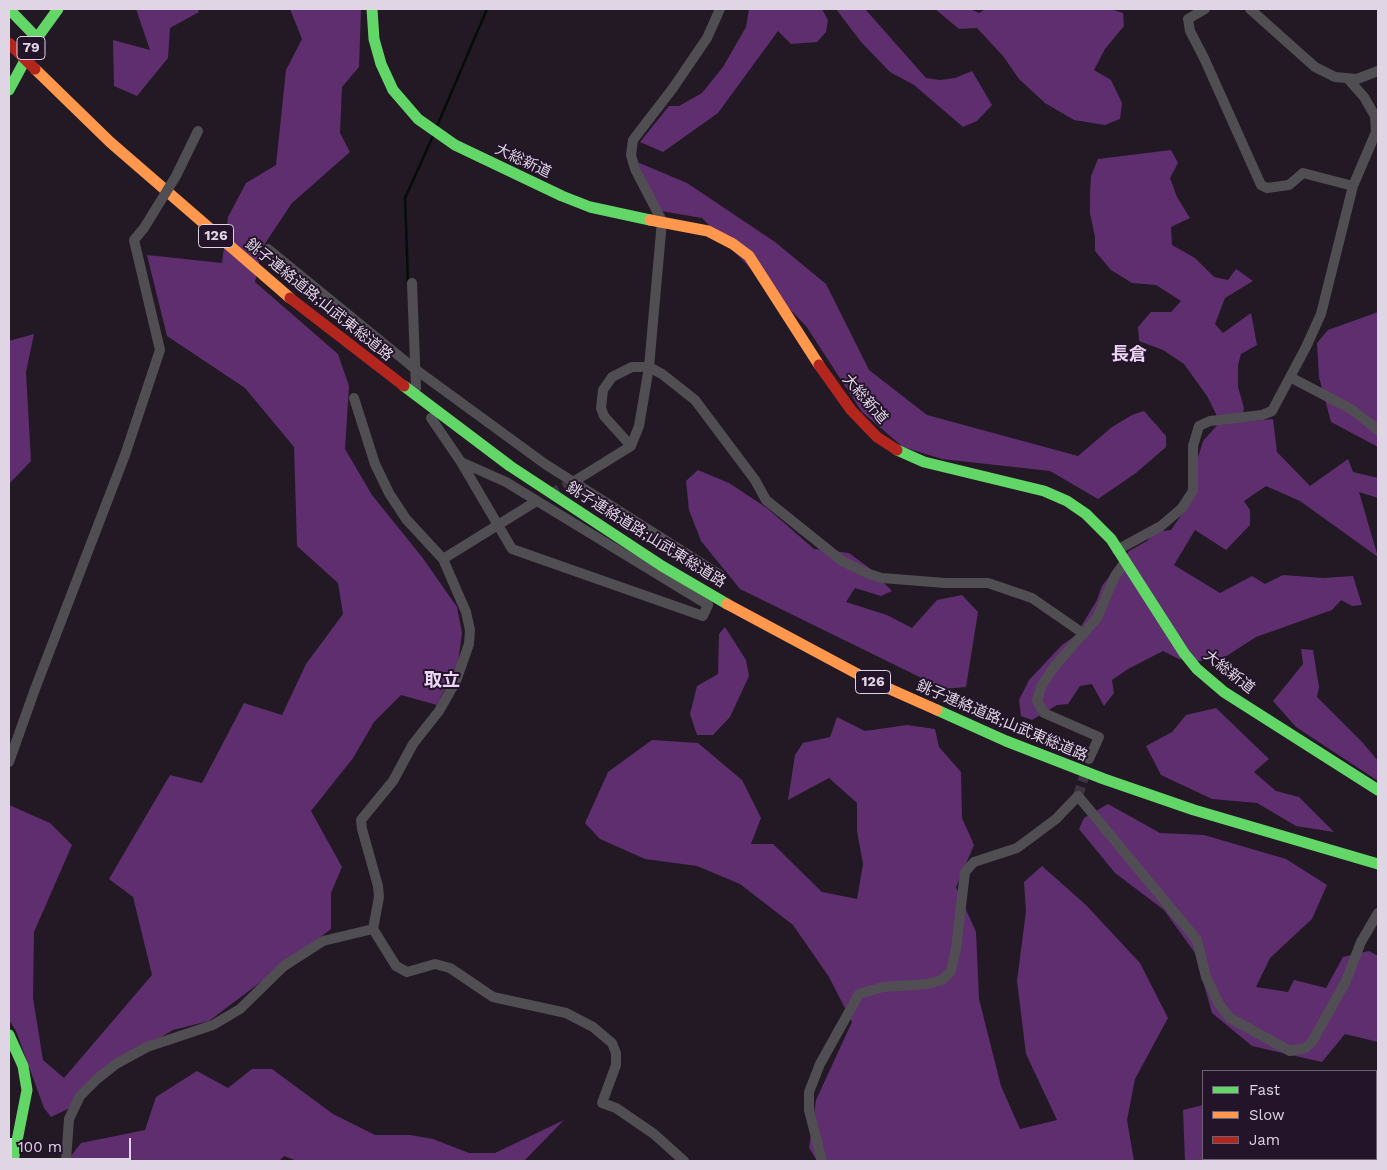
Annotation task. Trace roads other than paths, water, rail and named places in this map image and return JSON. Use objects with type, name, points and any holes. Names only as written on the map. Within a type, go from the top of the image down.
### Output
[{"type":"main road","points":[[10,9],[37,38]]},
{"type":"main road","name":"79","points":[[9,90],[37,38],[58,9]]},
{"type":"main road","name":"大総新道","points":[[372,9],[374,38],[381,64],[393,90],[418,118],[455,145],[562,196],[618,214],[708,231],[749,256],[829,381],[851,410],[890,446],[924,462],[1044,491],[1067,501],[1086,514],[1111,539],[1184,653],[1197,669],[1228,694],[1378,790]]},
{"type":"main road","name":"銚子連絡道路;山武東総道路","points":[[9,43],[117,148],[264,278],[510,466],[662,566],[790,640],[865,678],[997,737],[1104,780],[1194,810],[1378,864]]},
{"type":"main road","points":[[9,1035],[23,1066],[27,1090],[13,1161]]},
{"type":"street","points":[[573,482],[631,446],[639,426],[649,367],[662,221],[635,169],[631,155],[632,140],[673,88],[707,38],[720,9]]},
{"type":"street","points":[[1205,9],[1188,19],[1190,31],[1261,185],[1267,188],[1289,185],[1303,173],[1353,186]]},
{"type":"street","points":[[1250,9],[1315,67],[1335,77],[1357,80],[1378,71]]},
{"type":"street","points":[[1117,550],[1161,526],[1182,508],[1193,491],[1193,446],[1199,426],[1210,421],[1262,416],[1272,411],[1290,377],[1321,314],[1353,186],[1377,131],[1375,116],[1364,97],[1349,80]]},
{"type":"street","points":[[9,762],[34,689],[125,455],[160,350],[134,240],[144,228],[176,176],[198,131]]},
{"type":"street","points":[[268,249],[415,369],[545,464],[720,575]]},
{"type":"street","points":[[412,284],[414,392]]},
{"type":"street","points":[[631,446],[604,416],[601,408],[603,390],[612,376],[632,367],[649,367],[662,374],[695,400],[755,480],[766,500],[842,561],[863,572],[882,578],[988,583],[1032,598],[1084,634]]},
{"type":"street","points":[[1290,377],[1351,409],[1378,430]]},
{"type":"street","points":[[354,398],[376,464],[389,493],[406,519],[443,560],[466,612],[470,630],[469,644],[456,681],[439,711],[413,744],[393,781],[361,820],[378,886],[378,904],[373,929],[396,966],[407,972],[435,964],[450,968],[493,997],[566,1013],[593,1026],[612,1043],[616,1052],[616,1065],[602,1103],[616,1108],[654,1134],[684,1161]]},
{"type":"street","points":[[431,418],[461,462],[496,525],[512,549],[703,616],[708,605],[506,482],[461,462]]},
{"type":"street","points":[[443,560],[496,525],[536,502]]},
{"type":"street","points":[[1089,759],[1099,737],[1044,713],[1038,701],[1042,685],[1054,667],[1098,618],[1115,576],[1125,562]]},
{"type":"street","points":[[822,1161],[809,1110],[809,1092],[820,1064],[859,994],[882,987],[926,984],[942,980],[951,971],[956,949],[965,872],[974,862],[1017,848],[1056,819],[1078,796],[1197,940],[1206,977],[1219,1004],[1230,1018],[1290,1051],[1305,1048],[1312,1042],[1346,981],[1361,942],[1378,913]]},
{"type":"street","points":[[66,1161],[70,1118],[80,1096],[97,1078],[116,1064],[147,1047],[213,1025],[240,1009],[284,966],[323,941],[373,929]]},
{"type":"waterway","points":[[437,126],[487,9]]},
{"type":"waterway","points":[[408,282],[405,198],[433,136]]},
{"type":"tunnel","points":[[550,494],[573,482]]},
{"type":"tunnel","points":[[1078,796],[1087,767]]},
{"type":"district","name":"長倉","points":[[1129,355]]},
{"type":"district","name":"取立","points":[[442,681]]}]
